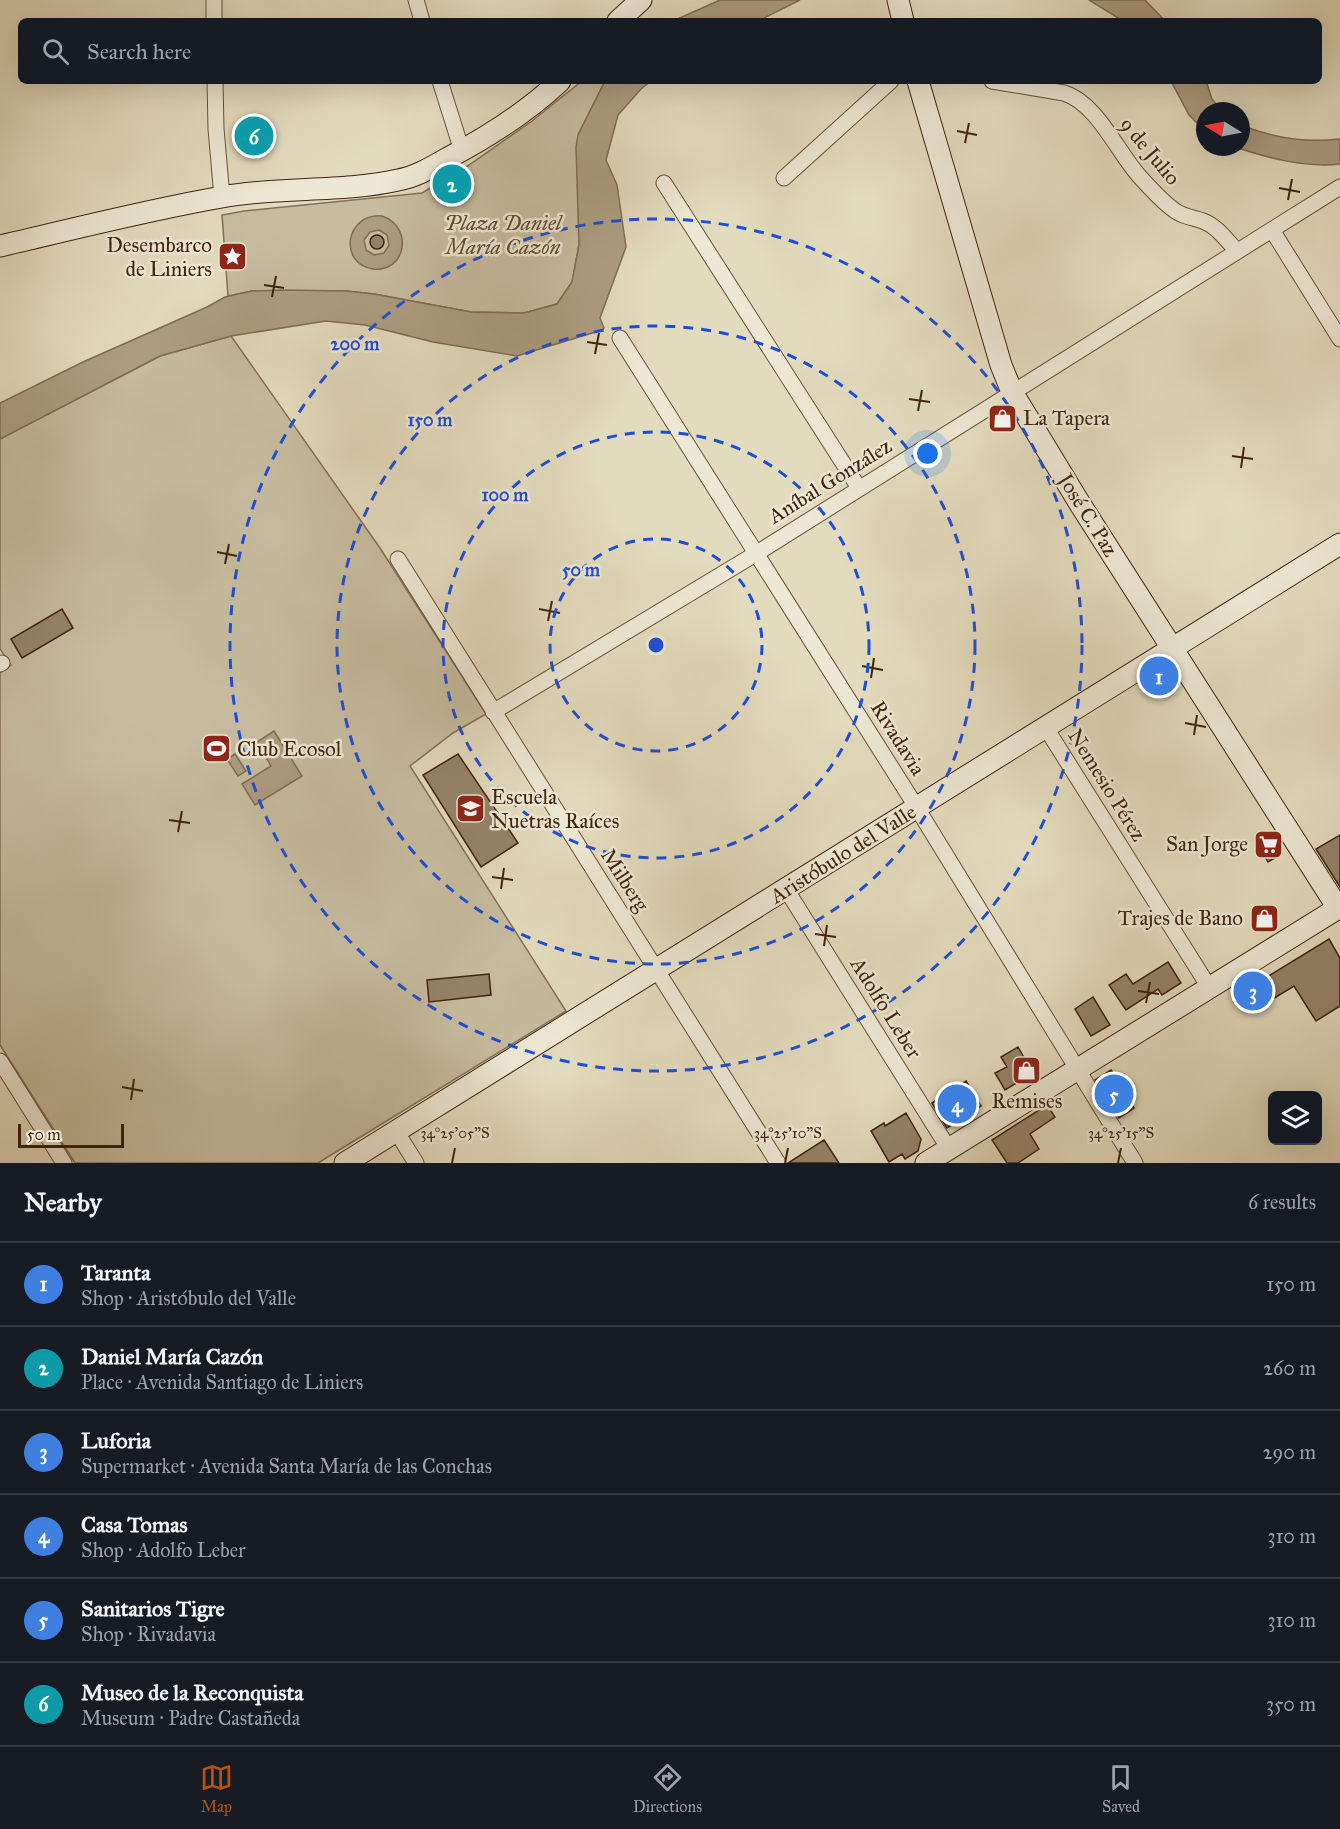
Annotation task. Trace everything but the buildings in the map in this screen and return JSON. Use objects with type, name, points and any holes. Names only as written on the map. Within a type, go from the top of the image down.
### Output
[{"type":"street","points":[[214,0],[214,18]]},
{"type":"street","points":[[416,0],[421,18]]},
{"type":"street","points":[[898,0],[902,18]]},
{"type":"street","points":[[215,84],[216,129],[222,197]]},
{"type":"street","points":[[441,84],[462,151]]},
{"type":"street","points":[[0,246],[222,197],[398,181],[413,177],[462,151],[539,100],[557,84]]},
{"type":"street","points":[[784,178],[888,84]]},
{"type":"street","name":"José C. Paz","points":[[919,84],[1001,365],[1012,392],[1080,504],[1339,908]]},
{"type":"street","name":"9 de Julio","points":[[1010,84],[1064,93],[1074,97],[1100,123],[1138,175],[1176,212],[1206,222],[1218,230],[1237,251]]},
{"type":"street","points":[[664,183],[860,488]]},
{"type":"street","name":"Aníbal González","points":[[493,712],[757,553],[1340,187]]},
{"type":"street","points":[[1272,230],[1340,339]]},
{"type":"street","name":"Rivadavia","points":[[620,338],[917,808],[1136,1163]]},
{"type":"street","name":"Aristóbulo del Valle","points":[[345,1163],[1340,544]]},
{"type":"street","name":"Milberg","points":[[398,559],[778,1163]]},
{"type":"street","name":"Nemesio Pérez","points":[[1046,728],[1209,987]]},
{"type":"street","name":"Adolfo Leber","points":[[786,889],[950,1149]]},
{"type":"street","points":[[926,1163],[1339,908]]},
{"type":"street","points":[[0,1061],[64,1163]]},
{"type":"street","points":[[396,1131],[417,1163]]},
{"type":"green space","name":"Plaza Daniel María Cazón","points":[[578,84],[604,84],[578,135],[579,245],[572,282],[557,304],[524,313],[471,312],[346,291],[252,291],[228,296],[222,215],[422,193],[466,167],[532,121]]},
{"type":"green space","name":"Club Ecosol","points":[[231,336],[380,548],[486,714],[453,733],[410,766],[566,1011],[318,1163],[75,1163],[0,1045],[0,673],[11,665],[0,649],[0,439],[160,356]]},
{"type":"shaded area","points":[[720,0],[800,0],[764,18],[680,18]]},
{"type":"shaded area","points":[[1089,0],[1145,0],[1162,18],[1118,18]]},
{"type":"shaded area","points":[[604,84],[647,84],[618,115],[606,160],[617,185],[626,247],[600,318],[604,328],[602,330],[517,356],[433,342],[365,325],[326,321],[231,336],[160,356],[0,439],[0,403],[225,297],[252,291],[346,291],[471,312],[524,313],[557,304],[572,282],[579,245],[576,147],[578,135]]},
{"type":"shaded area","points":[[1173,84],[1207,84],[1214,102],[1196,102],[1196,122],[1189,115]]},
{"type":"shaded area","points":[[1250,128],[1290,138],[1340,139],[1340,164],[1313,165],[1250,152]]},
{"type":"shaded area","points":[[382,216],[392,222],[399,229],[402,239],[399,257],[393,264],[384,268],[373,269],[362,265],[354,258],[351,249],[350,240],[354,230],[360,222],[370,217]],"holes":[[[379,230],[387,235],[389,245],[384,253],[374,255],[366,250],[364,240],[370,232]]]},
{"type":"shaded area","points":[[274,731],[302,776],[255,805],[242,784],[271,766],[257,742]]},
{"type":"shaded area","points":[[235,754],[246,771],[238,776],[227,759]]},
{"type":"place","name":"Museo de la Reconquista","points":[[254,136]]},
{"type":"place","name":"Daniel María Cazón","points":[[452,184]]},
{"type":"place","name":"Desembarco de Liniers","points":[[233,257]]},
{"type":"place","name":"La Tapera","points":[[1002,418]]},
{"type":"place","name":"Taranta","points":[[1159,676]]},
{"type":"place","name":"Club Ecosol","points":[[216,749]]},
{"type":"place","name":"Escuela Nuetras Raíces","points":[[470,809]]},
{"type":"place","name":"San Jorge","points":[[1269,844]]},
{"type":"place","name":"Trajes de Bano","points":[[1264,918]]},
{"type":"place","name":"Luforia","points":[[1253,991]]},
{"type":"place","name":"Remises","points":[[1027,1070]]},
{"type":"place","name":"Sanitarios Tigre","points":[[1114,1094]]},
{"type":"place","name":"Casa Tomas","points":[[957,1104]]}]
